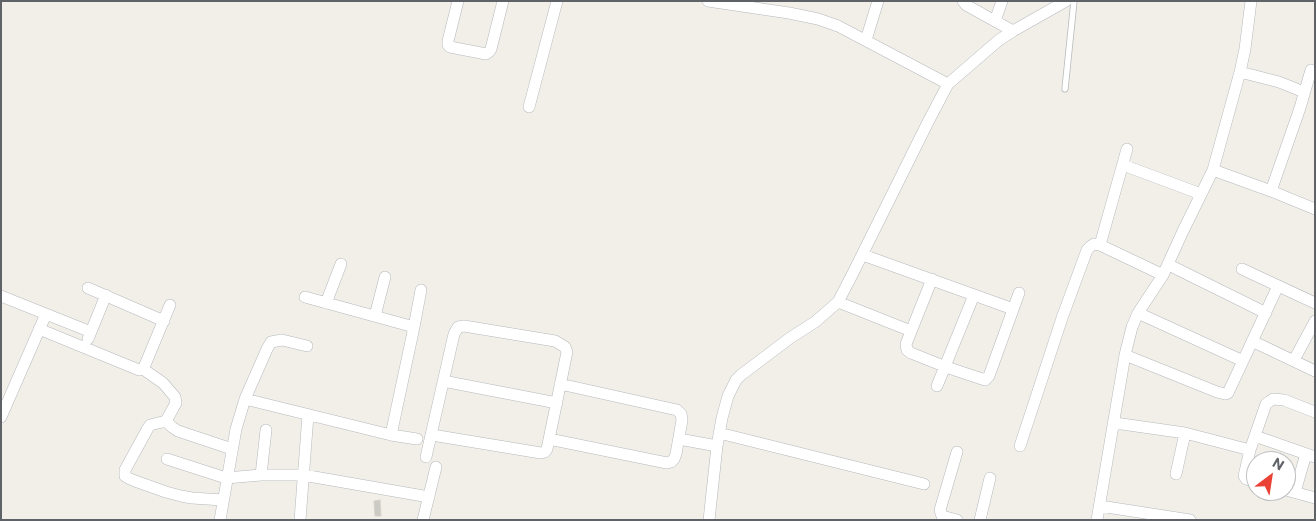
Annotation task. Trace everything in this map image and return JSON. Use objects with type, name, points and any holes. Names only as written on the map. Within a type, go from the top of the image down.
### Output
[{"type":"street","points":[[458,1],[448,45],[486,54],[491,49],[503,1]]},
{"type":"street","points":[[529,107],[557,1]]},
{"type":"street","points":[[708,1],[799,15],[838,26],[948,84]]},
{"type":"street","points":[[866,40],[878,1]]},
{"type":"street","points":[[963,1],[966,5],[1013,31]]},
{"type":"street","points":[[994,21],[1002,1]]},
{"type":"street","points":[[709,520],[719,433],[732,387],[741,375],[790,338],[815,322],[838,302],[948,84],[999,40],[1066,1]]},
{"type":"street","points":[[1097,520],[1132,327],[1138,313],[1166,270],[1213,170],[1240,72],[1251,1]]},
{"type":"street","points":[[1271,191],[1311,70]]},
{"type":"street","points":[[1240,72],[1279,82],[1304,92]]},
{"type":"street","points":[[1100,245],[1127,149]]},
{"type":"street","points":[[1123,165],[1201,194]]},
{"type":"street","points":[[1213,170],[1315,209]]},
{"type":"street","points":[[1020,446],[1062,318],[1087,250],[1094,244],[1166,270],[1266,313]]},
{"type":"street","points":[[863,255],[1013,310]]},
{"type":"street","points":[[326,303],[341,264]]},
{"type":"street","points":[[1242,269],[1315,302]]},
{"type":"street","points":[[375,316],[385,277]]},
{"type":"street","points":[[932,279],[906,344],[907,350],[946,367],[985,380],[988,379],[1019,293]]},
{"type":"street","points":[[1126,355],[1222,394],[1228,393],[1278,286]]},
{"type":"street","points":[[88,288],[164,321]]},
{"type":"street","points":[[391,435],[421,290]]},
{"type":"street","points":[[937,386],[974,295]]},
{"type":"street","points":[[84,347],[106,296]]},
{"type":"street","points":[[304,297],[414,327]]},
{"type":"street","points":[[2,298],[91,332]]},
{"type":"street","points":[[838,302],[911,331]]},
{"type":"street","points":[[142,369],[170,305]]},
{"type":"street","points":[[1138,313],[1243,361]]},
{"type":"street","points":[[1,417],[6,390],[46,314]]},
{"type":"street","points":[[1294,360],[1315,321]]},
{"type":"street","points":[[426,457],[442,381],[455,331],[458,327],[464,326],[554,341],[565,348],[567,352],[557,403],[547,449],[544,452],[432,435]]},
{"type":"street","points":[[39,329],[135,369],[142,369],[163,383],[175,397],[176,403],[166,421]]},
{"type":"street","points":[[220,520],[236,429],[246,399],[267,349],[271,342],[282,340],[307,346]]},
{"type":"street","points":[[1252,341],[1315,370]]},
{"type":"street","points":[[442,381],[557,403]]},
{"type":"street","points":[[549,439],[667,463],[674,459],[682,420],[681,414],[677,410],[560,384]]},
{"type":"street","points":[[246,399],[391,435],[417,439]]},
{"type":"street","points":[[1114,423],[1185,433],[1250,450],[1266,404],[1273,399],[1284,400],[1315,412]]},
{"type":"street","points":[[300,520],[308,415]]},
{"type":"street","points":[[166,421],[172,428],[178,431],[232,448]]},
{"type":"street","points":[[166,421],[150,424],[125,470],[125,476],[181,496],[223,500]]},
{"type":"street","points":[[261,475],[266,430]]},
{"type":"street","points":[[719,433],[924,484]]},
{"type":"street","points":[[1176,474],[1185,433]]},
{"type":"street","points":[[1256,436],[1310,455],[1296,482]]},
{"type":"street","points":[[678,439],[717,446]]},
{"type":"street","points":[[957,452],[940,510],[942,516],[957,520]]},
{"type":"street","points":[[167,459],[226,478],[261,475],[304,475],[429,497]]},
{"type":"street","points":[[423,520],[436,467]]},
{"type":"street","points":[[980,520],[990,478]]},
{"type":"street","points":[[1296,492],[1315,498]]},
{"type":"street","points":[[1100,506],[1190,520]]},
{"type":"lane","points":[[1065,89],[1074,1]]},
{"type":"building","points":[[380,500],[381,516],[375,516],[374,501]]}]
